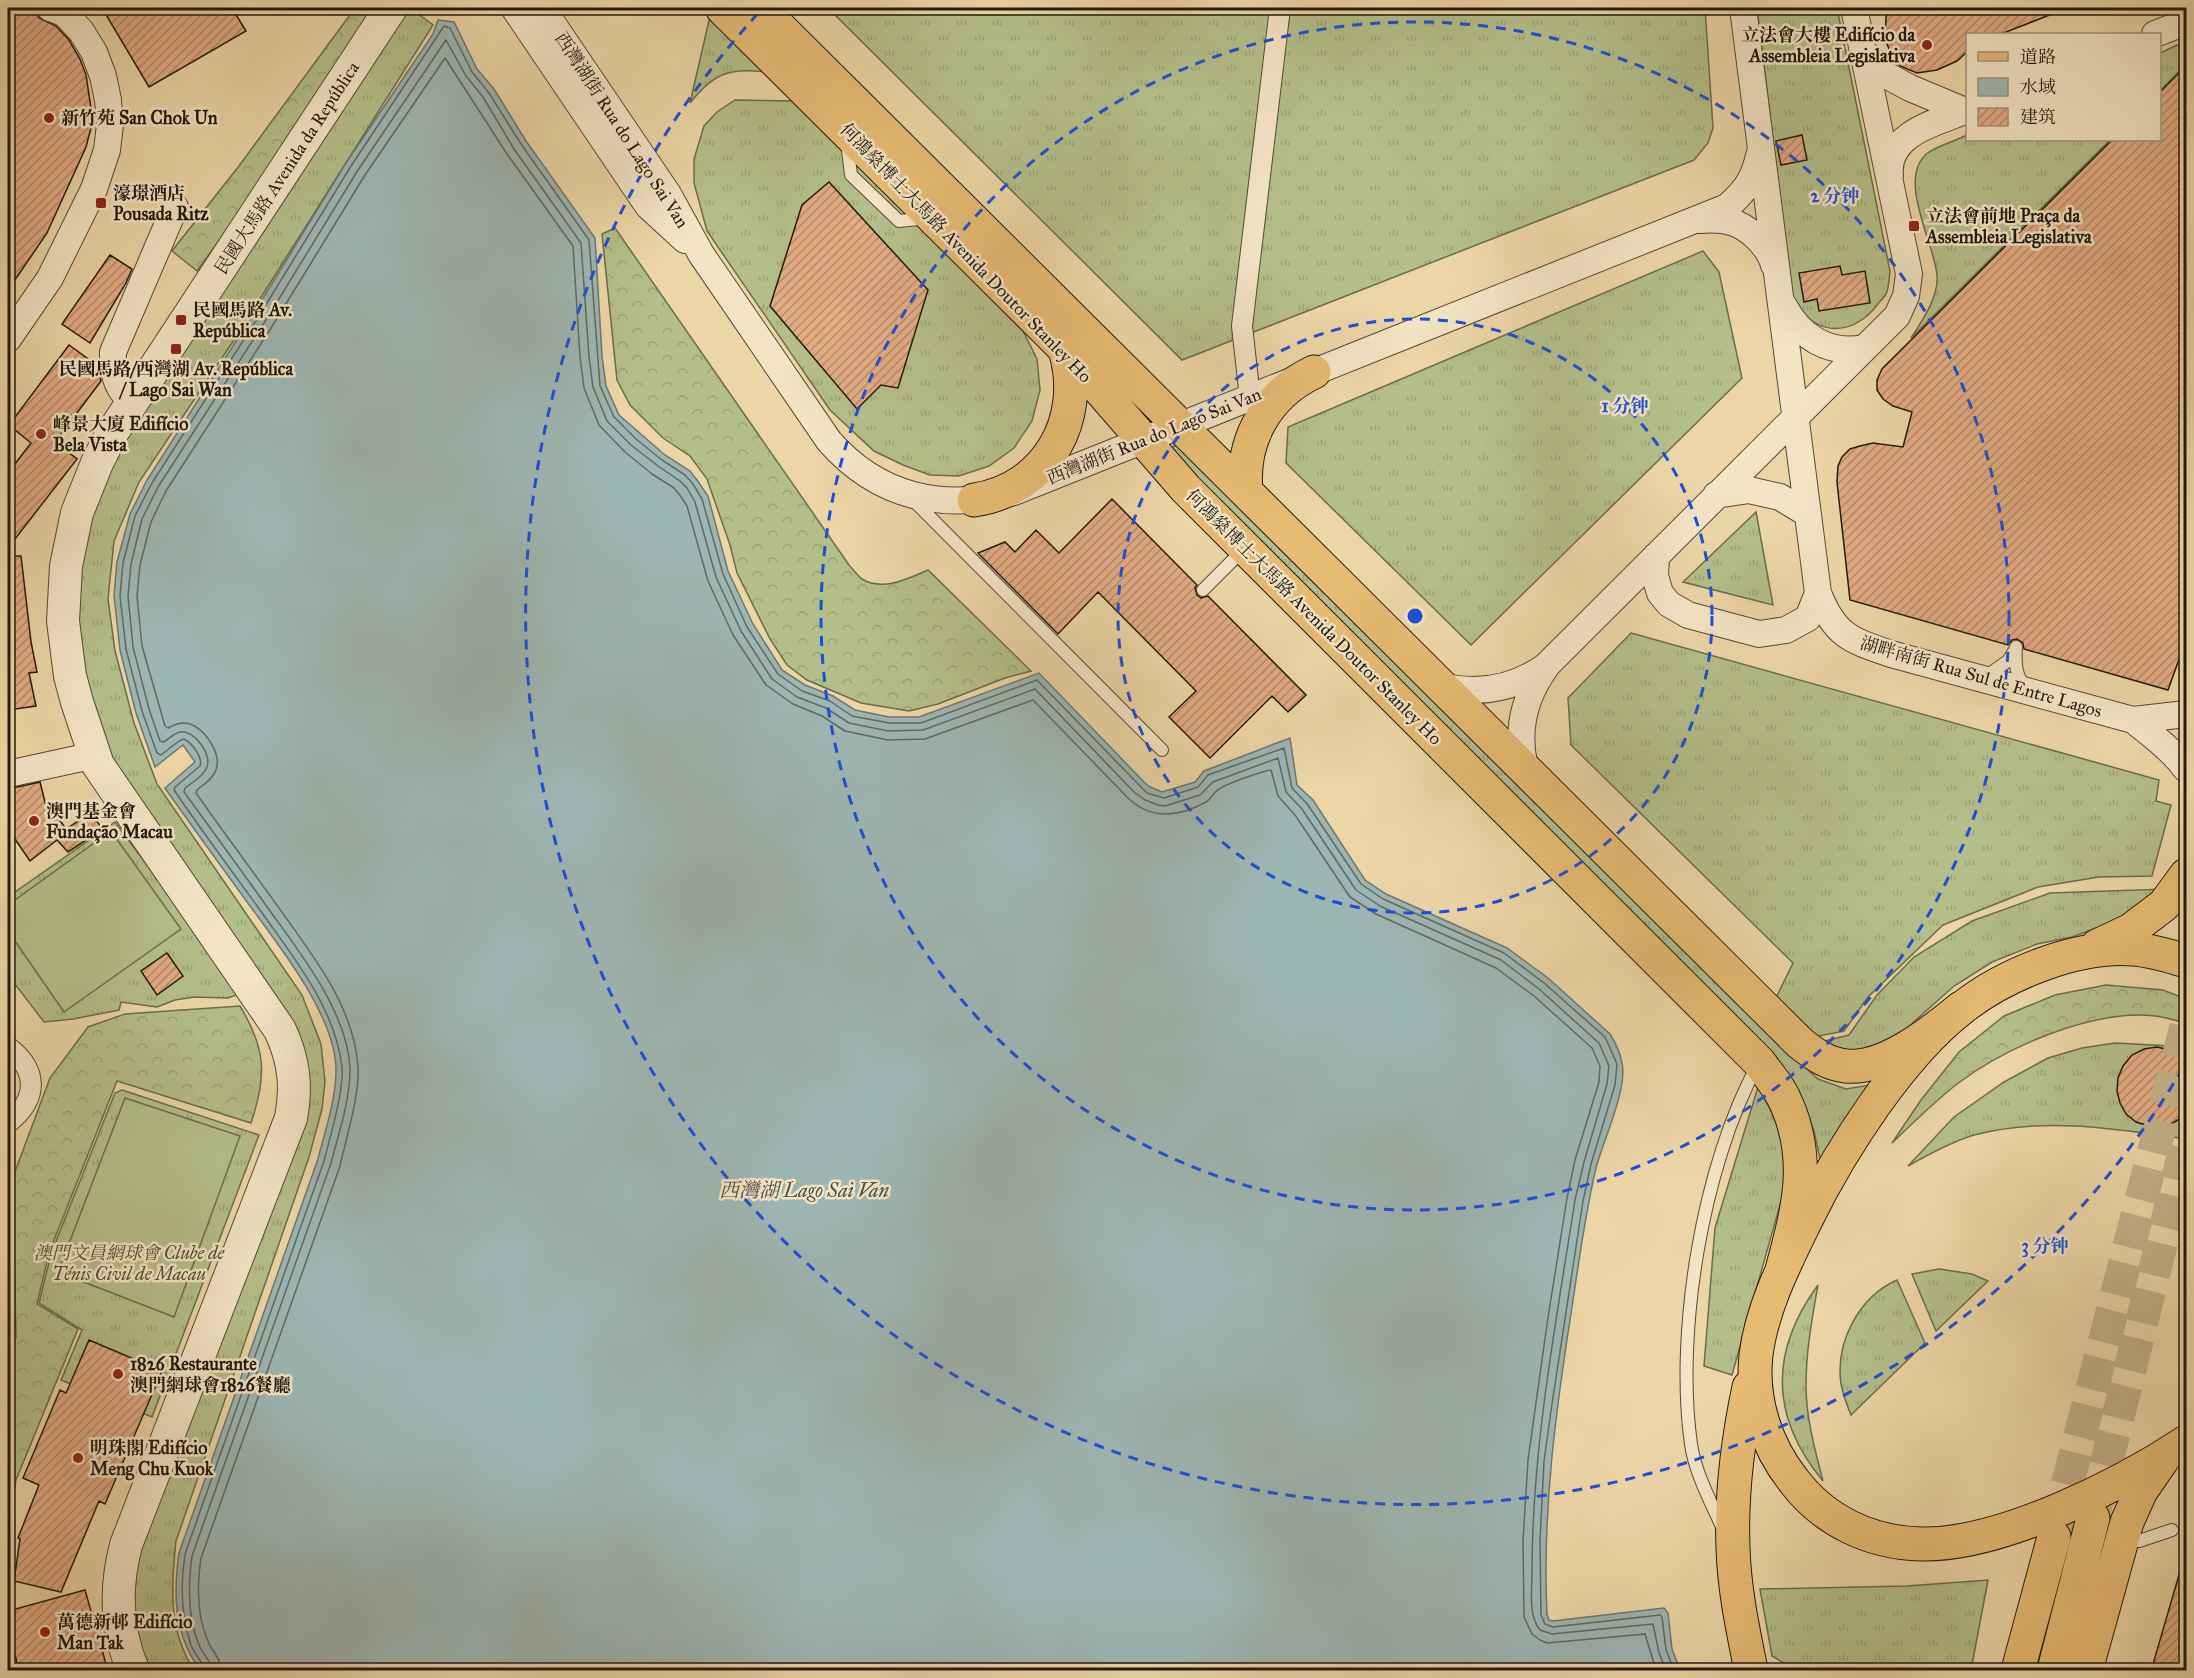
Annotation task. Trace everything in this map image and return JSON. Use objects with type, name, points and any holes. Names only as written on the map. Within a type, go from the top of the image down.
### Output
[{"type":"main road","name":"何鴻燊博士大馬路 Avenida Doutor Stanley Ho","points":[[722,8],[1065,350],[1186,489],[1759,1062],[1787,1103],[1794,1123],[1801,1162],[1798,1207],[1782,1269]]},
{"type":"main road","name":"何鴻燊博士大馬路 Avenida Doutor Stanley Ho","points":[[760,8],[1792,1035],[1816,1056],[1846,1066],[1861,1065],[1894,1054],[1913,1044],[1961,1008]]},
{"type":"main road","points":[[974,501],[1000,494],[1017,485],[1038,469],[1055,447],[1071,404],[1071,377],[1065,350]]},
{"type":"main road","points":[[1246,491],[1245,469],[1248,450],[1258,423],[1282,393],[1297,381],[1314,372]]},
{"type":"main road","points":[[2079,955],[2131,930],[2164,905],[2187,875]]},
{"type":"main road","points":[[1751,1671],[1740,1615],[1733,1549],[1734,1497],[1743,1416],[1761,1327],[1782,1269],[1815,1201],[1842,1155],[1880,1098],[1928,1039],[1961,1008],[1996,985],[2049,963],[2109,950],[2134,949],[2187,961]]},
{"type":"main road","points":[[1756,1358],[1756,1387],[1761,1416],[1770,1444],[1784,1470],[1803,1493],[1824,1512],[1858,1532],[1889,1541],[1952,1542],[2027,1522],[2124,1479],[2175,1450]]},
{"type":"main road","points":[[2086,1671],[2127,1522],[2141,1491],[2175,1450]]},
{"type":"main road","points":[[2054,1671],[2093,1518]]},
{"type":"main road","points":[[2018,1671],[2054,1537]]},
{"type":"street","name":"西灣湖街 Rua do Lago Sai Van","points":[[514,8],[648,206],[701,254]]},
{"type":"street","name":"西灣湖街 Rua do Lago Sai Van","points":[[542,8],[668,194],[701,254],[829,441],[848,461],[864,473],[907,494],[933,500],[974,501],[1014,492],[1727,207],[1744,192],[1756,171],[1761,148]]},
{"type":"street","points":[[1250,398],[1242,326],[1280,8]]},
{"type":"street","points":[[1743,8],[1796,416]]},
{"type":"street","points":[[1525,768],[1521,740],[1524,711],[1534,684],[1552,660],[1897,316],[1906,296],[1909,274],[1854,8]]},
{"type":"street","points":[[8,339],[50,278],[94,189],[107,150],[110,125],[103,76],[94,52],[81,31],[62,9]]},
{"type":"street","name":"民國大馬路 Avenida da República","points":[[133,1671],[122,1635],[118,1605],[120,1575],[126,1545],[291,1118],[295,1082],[288,1047],[280,1030],[98,765],[77,702],[66,649],[63,621],[66,566],[77,513],[112,433],[391,9]]},
{"type":"street","points":[[2158,33],[2187,22]]},
{"type":"street","points":[[1863,51],[1886,75],[1910,88],[1966,111]]},
{"type":"street","points":[[1871,89],[1876,103],[1889,117],[1913,127],[1928,126]]},
{"type":"street","points":[[1891,186],[1889,170],[1900,142],[1912,133],[1966,111]]},
{"type":"street","points":[[133,402],[115,378],[113,352],[175,207]]},
{"type":"street","name":"西灣湖街 Rua do Lago Sai Van","points":[[1693,220],[1717,219],[1738,224],[1759,240],[1773,259],[1780,291]]},
{"type":"street","points":[[1780,291],[1791,321],[1808,338],[1829,348],[1852,350],[1864,348]]},
{"type":"street","name":"湖畔南街 Rua Sul de Entre Lagos","points":[[1796,416],[1818,593],[1825,612],[1838,630],[1857,642],[1891,654],[2133,720],[2187,714]]},
{"type":"street","points":[[1716,495],[1749,490],[1780,497],[1808,514]]},
{"type":"street","points":[[1656,556],[1655,576],[1660,593],[1669,604],[1688,615],[1759,634],[1786,630],[1808,618],[1818,593]]},
{"type":"street","points":[[1442,686],[1478,691],[1505,687],[1530,676],[1552,660]]},
{"type":"street","name":"湖畔南街 Rua Sul de Entre Lagos","points":[[2133,720],[2163,744],[2187,769]]},
{"type":"street","points":[[8,774],[95,755]]},
{"type":"street","points":[[8,1047],[30,1074],[31,1088],[23,1109],[8,1123]]},
{"type":"lane","points":[[907,494],[1162,750]]},
{"type":"lane","points":[[1203,590],[1245,548]]},
{"type":"lane","points":[[1983,679],[2008,661],[2016,647],[2016,671],[2020,681],[2030,692]]},
{"type":"lane","points":[[1733,1549],[1705,1490],[1691,1446],[1686,1340],[1698,1250],[1711,1194],[1722,1153],[1739,1105],[1759,1062]]},
{"type":"lane","points":[[2127,1522],[2128,1536],[2133,1540],[2139,1541],[2172,1530]]},
{"type":"green space","points":[[355,8],[381,8],[323,97],[197,271],[172,251],[239,166]]},
{"type":"green space","points":[[398,8],[410,8],[433,25],[236,337],[139,482],[114,541],[108,599],[115,651],[134,723],[157,784],[302,995],[321,1044],[325,1082],[322,1109],[309,1157],[176,1541],[173,1608],[180,1639],[194,1670],[141,1670],[123,1560],[298,1086],[116,781],[75,653],[81,513],[119,431]]},
{"type":"green space","points":[[828,8],[1705,8],[1713,128],[1708,143],[1694,160],[1182,360]]},
{"type":"green space","name":"立法會前地 Praça da Assembleia Legislativa","points":[[1757,8],[1837,8],[1890,271],[1885,296],[1863,319],[1852,325],[1829,328],[1818,324],[1808,318],[1799,308],[1792,295]]},
{"type":"green space","points":[[710,16],[765,72],[741,71],[723,75],[706,85],[690,103]]},
{"type":"green space","points":[[2186,41],[2186,64],[2161,90],[2161,53]]},
{"type":"green space","points":[[735,100],[796,101],[1023,331],[1037,359],[1040,390],[1032,421],[1014,448],[989,466],[959,476],[930,475],[874,451],[830,410],[707,231],[694,183],[694,159],[704,126],[717,112]]},
{"type":"green space","points":[[1966,135],[1966,141],[2109,141],[1911,338],[1929,308],[1937,283],[1934,261],[1919,210],[1915,177],[1919,163],[1929,152]]},
{"type":"green space","points":[[615,228],[849,565],[859,576],[870,583],[887,584],[928,570],[1031,671],[1005,678],[938,704],[909,711],[861,703],[807,680],[787,665],[770,639],[737,573],[730,545],[707,479],[690,456],[663,438],[630,405],[617,380],[602,234]]},
{"type":"green space","points":[[1703,251],[1719,272],[1742,378],[1471,645],[1286,463],[1288,427]]},
{"type":"green space","points":[[1174,446],[1184,447],[1818,1079],[1846,1089],[1876,1084],[1820,1159],[1814,1131],[1806,1110],[1169,449]]},
{"type":"green space","points":[[1756,512],[1773,605],[1683,582]]},
{"type":"green space","points":[[1631,633],[2159,780],[2156,801],[2171,805],[2152,876],[2099,877],[2038,887],[1943,925],[1868,997],[1844,1031],[1804,1039],[1771,1008],[1793,963],[1571,745],[1568,698]]},
{"type":"green space","points":[[115,822],[242,993],[228,998],[194,997],[175,1000],[157,1007],[121,1002],[119,1010],[44,1022],[8,975],[8,897]]},
{"type":"green space","points":[[111,831],[181,929],[64,1012],[8,931],[8,905]]},
{"type":"green space","points":[[2165,889],[2121,919],[2072,937],[2037,944],[1992,962],[1954,986],[1897,1037],[1877,1047],[1852,1052],[1817,1043],[1849,1035],[1877,995],[1914,957],[1972,921],[2050,893]]},
{"type":"green space","points":[[2106,985],[2163,990],[2186,999],[2186,1023],[2159,1017],[2131,1015],[2105,1018],[2025,1044],[1977,1070],[1957,1084],[1892,1143],[1921,1100],[1959,1052],[2004,1016],[2055,995]]},
{"type":"green space","points":[[240,1006],[255,1036],[261,1063],[260,1091],[251,1123],[117,1081],[49,1253],[37,1304],[78,1329],[16,1480],[8,1531],[8,1344],[16,1338],[13,1177],[50,1078],[88,1027],[125,1014]]},
{"type":"green space","points":[[2115,1043],[2171,1046],[2186,1052],[2186,1141],[2179,1138],[2102,1128],[2025,1126],[1965,1138],[1908,1166],[1954,1117],[2004,1082],[2048,1058],[2082,1048]]},
{"type":"green space","points":[[1758,1087],[1786,1147],[1787,1180],[1732,1375],[1704,1366],[1715,1228]]},
{"type":"green space","name":"澳門文員網球會 Clube de Ténis Civil de Macau","points":[[122,1090],[259,1135],[152,1417],[61,1380],[82,1330],[39,1303],[51,1254],[115,1093]]},
{"type":"green space","points":[[125,1098],[240,1136],[174,1317],[58,1272]]},
{"type":"green space","points":[[1939,1269],[1972,1274],[1988,1281],[1936,1331],[1912,1274]]},
{"type":"green space","points":[[1897,1280],[1925,1343],[1851,1415],[1841,1384],[1840,1368],[1846,1337],[1861,1309],[1883,1288]]},
{"type":"green space","points":[[1818,1285],[1808,1348],[1806,1398],[1809,1422],[1823,1481],[1793,1433],[1785,1409],[1782,1384],[1784,1360],[1791,1335],[1802,1310]]},
{"type":"green space","points":[[1988,1580],[1971,1670],[1796,1670],[1772,1656],[1760,1589],[1907,1586]]},
{"type":"water","name":"西灣湖 Lago Sai Van","points":[[438,20],[454,22],[477,69],[494,89],[526,141],[595,238],[606,386],[619,415],[665,455],[690,471],[708,496],[728,571],[753,624],[782,670],[805,685],[833,696],[855,710],[889,717],[919,717],[1039,673],[1144,782],[1162,792],[1195,782],[1204,771],[1290,738],[1297,785],[1313,800],[1365,880],[1386,894],[1507,948],[1548,978],[1610,1034],[1620,1055],[1623,1074],[1618,1100],[1596,1168],[1589,1203],[1561,1384],[1548,1499],[1547,1615],[1549,1620],[1553,1621],[1664,1608],[1668,1613],[1672,1649],[1680,1670],[200,1670],[191,1656],[180,1628],[176,1599],[179,1553],[318,1159],[332,1104],[336,1070],[326,1026],[302,980],[165,788],[195,762],[183,745],[155,767],[136,713],[120,650],[114,595],[117,562],[130,514],[147,480],[254,313],[346,163],[433,34]]},
{"type":"building","name":"新竹苑 San Chok Un","points":[[8,8],[35,8],[39,18],[56,26],[69,40],[86,75],[91,108],[91,128],[86,147],[47,233],[8,290]]},
{"type":"building","points":[[102,8],[232,8],[246,31],[149,87]]},
{"type":"building","name":"立法會大樓 Edifício da Assembleia Legislativa","points":[[1891,8],[2065,9],[2004,33],[1966,33],[1966,53],[1957,61],[1937,70],[1917,73],[1900,66],[1892,56],[1885,39],[1886,17]]},
{"type":"building","points":[[2187,65],[2187,505],[2180,528],[2187,539],[2187,637],[2168,690],[2024,649],[2023,643],[2017,639],[2012,640],[2008,645],[1850,600],[1837,482],[1838,466],[1842,457],[1850,449],[1873,443],[1903,447],[1912,412],[1893,406],[1883,399],[1877,390],[1877,380],[1882,369],[2111,141],[2161,141],[2161,91]]},
{"type":"building","points":[[1802,135],[1807,160],[1781,165],[1776,141]]},
{"type":"building","points":[[829,182],[928,290],[898,388],[881,385],[857,409],[770,306],[802,205]]},
{"type":"building","points":[[110,255],[132,269],[90,343],[62,324]]},
{"type":"building","points":[[1840,266],[1842,275],[1865,271],[1870,303],[1819,311],[1817,299],[1804,302],[1799,273]]},
{"type":"building","name":"峰景大廈 Edifício Bela Vista","points":[[69,345],[98,366],[101,381],[55,442],[77,459],[8,548],[8,473],[31,443],[9,425]]},
{"type":"building","points":[[1112,499],[1197,585],[1195,588],[1197,595],[1201,598],[1208,596],[1306,695],[1288,712],[1272,696],[1210,758],[1169,717],[1196,691],[1098,592],[1058,634],[978,553],[1005,542],[1015,552],[1036,530],[1059,553]]},
{"type":"building","points":[[8,556],[21,556],[31,642],[37,672],[29,673],[36,706],[8,710]]},
{"type":"building","name":"澳門基金會 Fundação Macau","points":[[40,782],[48,814],[55,813],[66,829],[90,813],[103,829],[68,852],[57,840],[30,861],[8,829],[8,789]]},
{"type":"building","points":[[167,953],[183,976],[157,995],[141,971]]},
{"type":"building","points":[[2157,1047],[2170,1050],[2187,1061],[2187,1114],[2161,1127],[2136,1122],[2126,1114],[2117,1091],[2118,1078],[2123,1066],[2132,1055],[2144,1049]]},
{"type":"building","points":[[89,1340],[162,1371],[105,1504],[99,1501],[61,1592],[14,1581],[20,1539],[18,1538],[39,1485],[23,1478],[60,1390],[66,1393]]},
{"type":"building","points":[[2181,1568],[2187,1568],[2187,1671],[2151,1671]]},
{"type":"building","name":"萬德新邨 Edifício Man Tak","points":[[85,1590],[108,1671],[19,1671],[8,1627],[8,1611]]},
{"type":"tunnel","points":[[2055,1532],[2186,1027]]},
{"type":"tunnel","points":[[2094,1513],[2186,1145]]},
{"type":"place","name":"立法會大樓 Edifício da Assembleia Legislativa","points":[[1927,45]]},
{"type":"place","name":"新竹苑 San Chok Un","points":[[49,118]]},
{"type":"place","name":"濠璟酒店 Pousada Ritz","points":[[101,203]]},
{"type":"place","name":"立法會前地 Praça da Assembleia Legislativa","points":[[1914,226]]},
{"type":"place","name":"民國馬路 Av. República","points":[[181,320]]},
{"type":"place","name":"民國馬路/西灣湖 Av. República / Lago Sai Wan","points":[[176,349]]},
{"type":"place","name":"峰景大廈 Edifício Bela Vista","points":[[41,434]]},
{"type":"place","name":"澳門基金會 Fundação Macau","points":[[34,821]]},
{"type":"place","name":"1826 Restaurante 澳門網球會1826餐廳","points":[[118,1374]]},
{"type":"place","name":"明珠閣 Edifício Meng Chu Kuok","points":[[78,1458]]},
{"type":"place","name":"萬德新邨 Edifício Man Tak","points":[[45,1632]]}]
